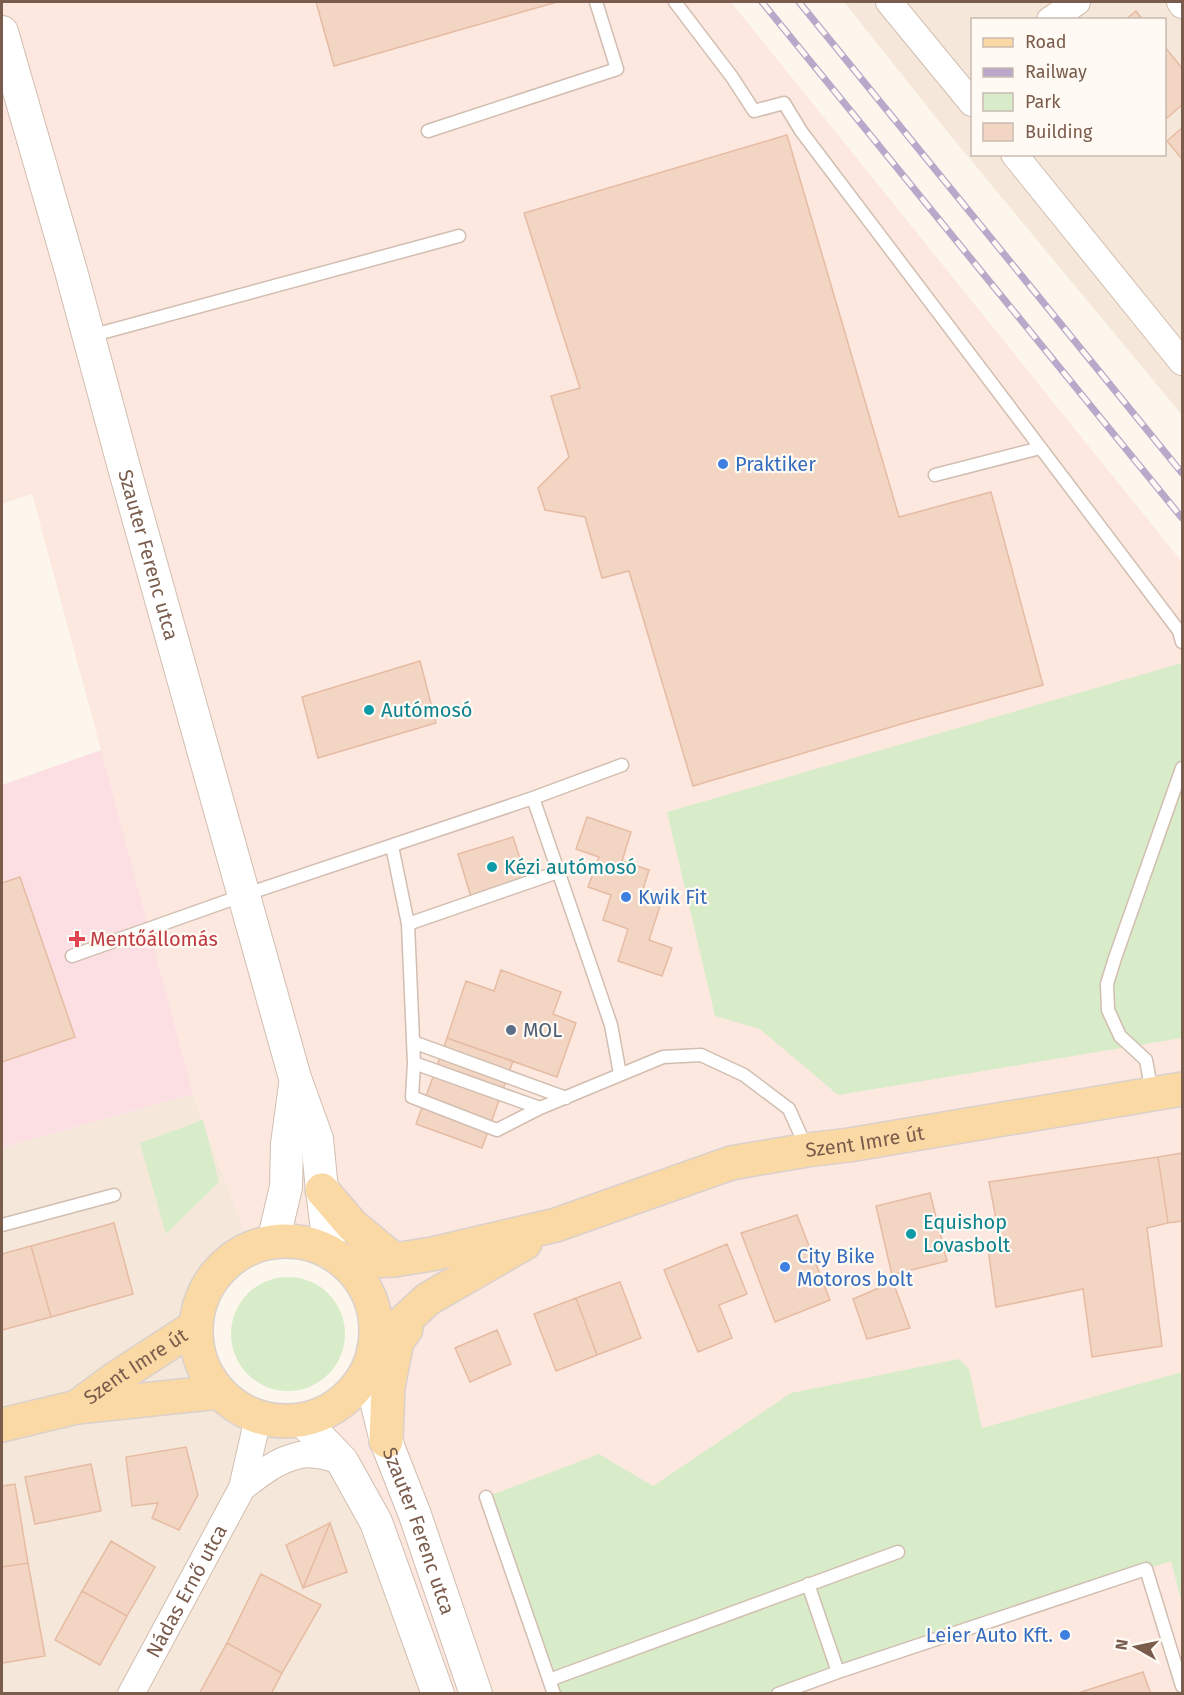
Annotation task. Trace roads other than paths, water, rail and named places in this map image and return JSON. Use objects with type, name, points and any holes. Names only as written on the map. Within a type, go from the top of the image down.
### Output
[{"type":"main road","name":"Szent Imre út","points":[[337,1257],[394,1260],[432,1254],[556,1225],[731,1163],[1168,1092]]},
{"type":"main road","points":[[322,1190],[352,1225],[394,1260]]},
{"type":"main road","name":"Szent Imre út","points":[[371,1358],[428,1299],[556,1225]]},
{"type":"main road","points":[[273,1242],[304,1243],[337,1257],[355,1274],[372,1306],[375,1325],[371,1358],[360,1381],[351,1393],[330,1410],[302,1420],[279,1421],[258,1418],[238,1408],[219,1392],[203,1368],[196,1342],[198,1310],[209,1283],[228,1262],[250,1247],[273,1242]]},
{"type":"main road","points":[[386,1441],[388,1387],[397,1341],[428,1299]]},
{"type":"main road","name":"Szent Imre út","points":[[77,1407],[116,1378],[196,1326]]},
{"type":"main road","name":"Szent Imre út","points":[[2,1425],[77,1407],[219,1392]]},
{"type":"street","points":[[890,2],[964,77],[971,100]]},
{"type":"street","points":[[1053,18],[1077,2]]},
{"type":"street","name":"Szauter Ferenc utca","points":[[2,32],[244,896],[296,1078],[317,1139],[322,1190],[337,1257]]},
{"type":"street","points":[[1016,156],[1182,362]]},
{"type":"street","name":"Szauter Ferenc utca","points":[[273,1242],[286,1187],[287,1144],[296,1078]]},
{"type":"street","name":"Szauter Ferenc utca","points":[[371,1358],[386,1441],[415,1515],[476,1694]]},
{"type":"street","name":"Nádas Ernő utca","points":[[131,1694],[242,1488],[258,1418]]},
{"type":"street","name":"Szauter Ferenc utca","points":[[302,1420],[342,1461],[376,1522],[438,1694]]},
{"type":"street","name":"Nádas Ernő utca","points":[[242,1488],[269,1467],[301,1455],[323,1456],[342,1461]]},
{"type":"lane","points":[[428,131],[617,69],[596,2]]},
{"type":"lane","points":[[675,2],[732,77],[754,111],[784,103],[801,131],[1179,631],[1182,642]]},
{"type":"lane","points":[[89,337],[459,236]]},
{"type":"lane","points":[[935,475],[1040,448]]},
{"type":"lane","points":[[72,956],[533,798],[622,765]]},
{"type":"lane","points":[[1168,1092],[1146,1060],[1120,1036],[1108,1011],[1107,984],[1182,768]]},
{"type":"lane","points":[[533,798],[611,1025],[620,1074]]},
{"type":"lane","points":[[392,846],[408,924],[414,1063],[412,1097],[497,1130],[540,1108],[663,1057],[701,1055],[744,1074],[789,1109],[807,1150]]},
{"type":"lane","points":[[408,924],[558,872]]},
{"type":"lane","points":[[413,1042],[566,1098]]},
{"type":"lane","points":[[414,1063],[540,1108]]},
{"type":"lane","points":[[2,1225],[114,1195]]},
{"type":"lane","points":[[486,1497],[554,1694]]},
{"type":"lane","points":[[549,1680],[898,1552]]},
{"type":"lane","points":[[778,1694],[1146,1569],[1182,1686]]},
{"type":"lane","points":[[808,1584],[838,1672]]},
{"type":"railway","points":[[762,2],[1182,518]]},
{"type":"railway","points":[[799,2],[1182,473]]},
{"type":"place","name":"Praktiker","points":[[723,464]]},
{"type":"place","name":"Autómosó","points":[[369,710]]},
{"type":"place","name":"Kézi autómosó","points":[[492,867]]},
{"type":"place","name":"Kwik Fit","points":[[626,897]]},
{"type":"place","name":"Mentőállomás","points":[[77,939]]},
{"type":"place","name":"MOL","points":[[511,1030]]},
{"type":"place","name":"Equishop Lovasbolt","points":[[911,1234]]},
{"type":"place","name":"City Bike Motoros bolt","points":[[785,1267]]},
{"type":"place","name":"Leier Auto Kft.","points":[[1065,1635]]}]
